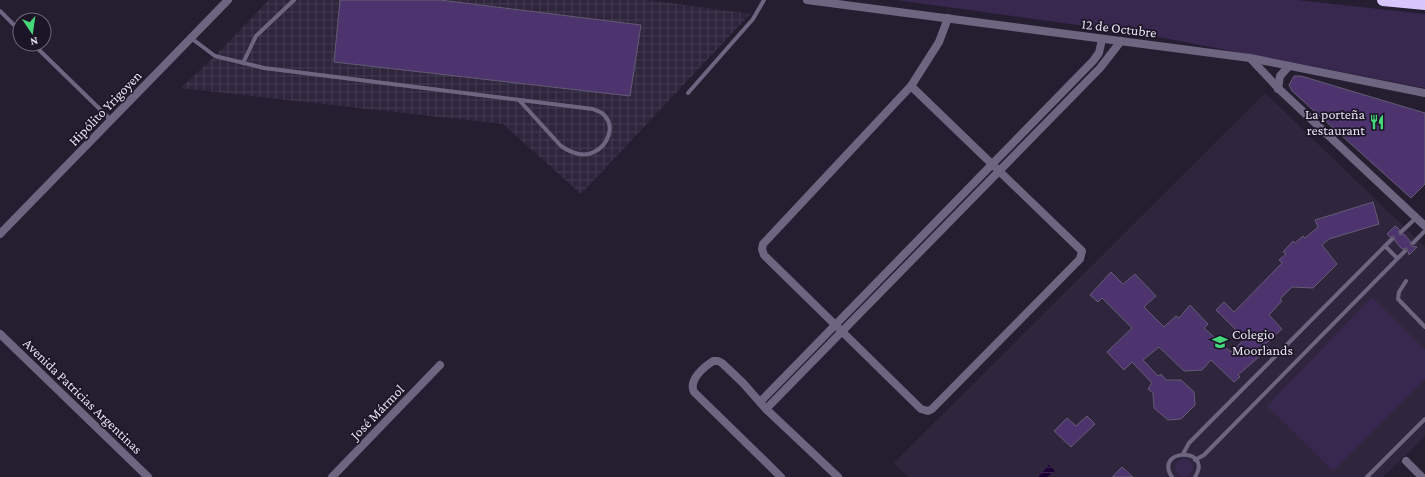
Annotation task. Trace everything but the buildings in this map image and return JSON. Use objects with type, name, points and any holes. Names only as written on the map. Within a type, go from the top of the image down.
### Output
[{"type":"highway","points":[[1383,0],[1425,4]]},
{"type":"street","name":"Hipólito Yrigoyen","points":[[0,234],[228,0]]},
{"type":"street","name":"12 de Octubre","points":[[807,0],[1250,58],[1425,93]]},
{"type":"street","points":[[911,86],[1080,248],[1082,256],[932,409],[928,411],[921,408],[764,255],[762,250],[763,244],[911,86],[939,42],[948,18]]},
{"type":"street","points":[[766,409],[842,331],[1093,61],[1098,53],[1102,39]]},
{"type":"street","points":[[760,402],[996,167],[1100,68],[1121,42]]},
{"type":"street","points":[[1250,58],[1278,88],[1425,226]]},
{"type":"street","points":[[1278,88],[1280,76],[1289,66]]},
{"type":"street","name":"Avenida Patricias Argentinas","points":[[0,334],[148,477]]},
{"type":"street","points":[[781,477],[694,392],[692,383],[710,363],[718,361],[743,382],[766,409],[838,477]]},
{"type":"street","name":"José Mármol","points":[[332,477],[440,365]]},
{"type":"street","points":[[1406,461],[1422,477]]},
{"type":"lane","points":[[243,63],[256,36],[294,0]]},
{"type":"lane","points":[[688,93],[753,19],[764,0]]},
{"type":"lane","points":[[0,11],[12,23]]},
{"type":"lane","points":[[191,38],[215,56],[264,68],[593,109],[604,115],[609,124],[610,133],[607,140],[594,152],[582,154],[570,152],[561,146],[519,100]]},
{"type":"lane","points":[[41,52],[111,120]]},
{"type":"lane","points":[[1401,232],[1416,217]]},
{"type":"lane","points":[[1413,243],[1425,231]]},
{"type":"lane","points":[[1183,454],[1189,443],[1392,239]]},
{"type":"lane","points":[[1385,246],[1397,258]]},
{"type":"lane","points":[[1196,460],[1210,449],[1405,251]]},
{"type":"lane","points":[[1406,281],[1399,292],[1398,299],[1425,327]]},
{"type":"lane","points":[[1367,477],[1425,419]]},
{"type":"lane","points":[[1172,477],[1168,470],[1171,461],[1174,457],[1183,454],[1196,460],[1198,469],[1196,477]]},
{"type":"shaded area","points":[[269,0],[648,0],[750,14],[581,194],[503,124],[181,88],[215,56]]},
{"type":"shaded area","points":[[896,0],[1297,0],[1425,14],[1425,88],[1143,34]]},
{"type":"shaded area","name":"Colegio Moorlands","points":[[1265,93],[1425,247],[1425,436],[1383,477],[908,477],[894,463]]},
{"type":"shaded area","points":[[1372,297],[1425,350],[1425,379],[1333,471],[1267,406]]},
{"type":"shaded area","points":[[1184,459],[1190,462],[1193,468],[1190,474],[1184,477],[1178,474],[1175,468],[1178,462]]},
{"type":"shaded area","points":[[1049,465],[1055,471],[1048,477],[1038,477]]},
{"type":"place","name":"La porteña restaurant","points":[[1377,122]]},
{"type":"place","name":"Colegio Moorlands","points":[[1220,342]]}]
